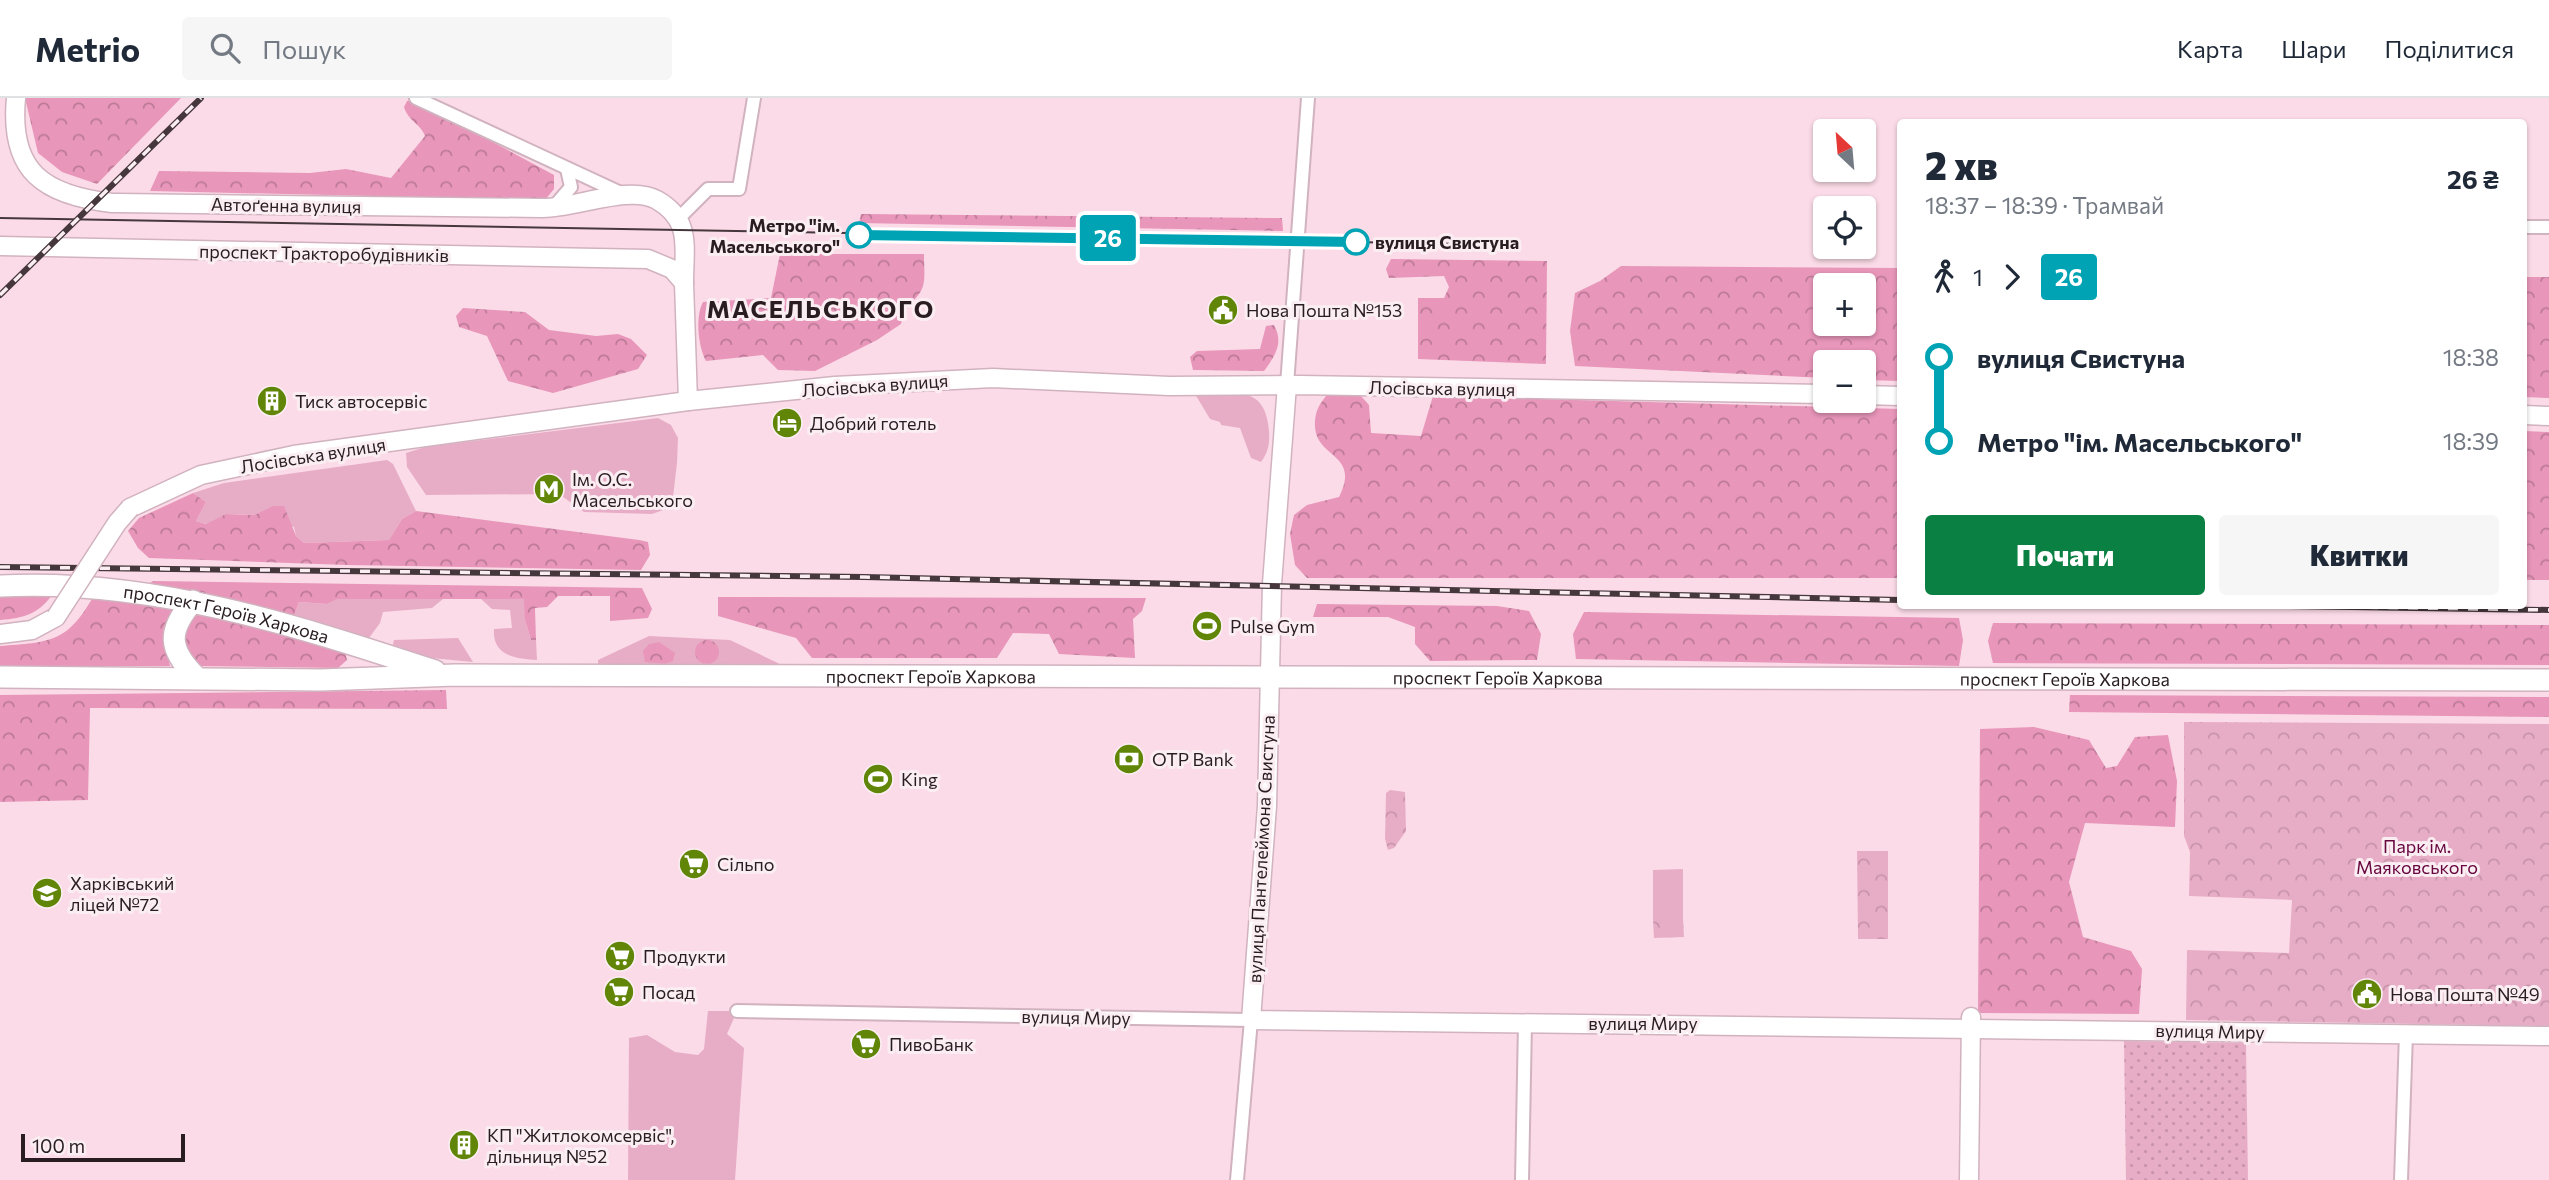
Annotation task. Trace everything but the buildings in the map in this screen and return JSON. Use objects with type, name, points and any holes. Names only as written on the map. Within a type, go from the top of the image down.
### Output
[{"type":"main road","name":"Автоґенна вулиця","points":[[16,98],[18,141],[26,166],[45,185],[81,198],[112,203],[552,208],[626,195]]},
{"type":"main road","points":[[626,195],[654,198],[680,218],[684,232],[688,401]]},
{"type":"main road","name":"проспект Тракторобудівників","points":[[0,246],[648,259],[672,269],[684,283]]},
{"type":"main road","name":"Лосівська вулиця","points":[[0,634],[32,630],[56,617],[117,523],[130,508],[201,475],[252,463],[688,401],[835,386],[993,378],[1169,386],[1287,385],[1813,394]]},
{"type":"main road","name":"вулиця Пантелеймона Свистуна","points":[[1251,1020],[1267,806],[1272,584],[1287,385]]},
{"type":"main road","points":[[1876,395],[1897,396]]},
{"type":"main road","points":[[2527,415],[2549,416]]},
{"type":"main road","name":"проспект Героїв Харкова","points":[[0,586],[122,589],[193,601],[447,675]]},
{"type":"main road","points":[[193,601],[179,620],[174,637],[180,659],[196,677]]},
{"type":"main road","points":[[321,680],[346,671],[350,666],[351,655],[344,643]]},
{"type":"main road","name":"проспект Героїв Харкова","points":[[0,677],[321,680],[447,675],[2549,680]]},
{"type":"main road","name":"вулиця Миру","points":[[1251,1020],[1525,1023],[1971,1022],[2549,1036]]},
{"type":"main road","points":[[1969,1180],[1971,1022]]},
{"type":"street","points":[[416,98],[626,195]]},
{"type":"street","points":[[680,218],[708,189],[739,189],[754,98]]},
{"type":"street","name":"вулиця Пантелеймона Свистуна","points":[[1287,385],[1308,98]]},
{"type":"street","points":[[552,208],[571,187],[568,169]]},
{"type":"street","points":[[2527,227],[2549,227]]},
{"type":"street","name":"вулиця Миру","points":[[737,1011],[1251,1020]]},
{"type":"street","name":"вулиця Пантелеймона Свистуна","points":[[1237,1180],[1251,1020]]},
{"type":"street","points":[[1522,1180],[1525,1023]]},
{"type":"street","points":[[2401,1180],[2406,1034]]},
{"type":"green space","points":[[25,98],[181,98],[97,184],[62,172],[38,153]]},
{"type":"green space","points":[[415,100],[554,175],[554,189],[545,200],[150,191],[159,171],[310,173],[346,169],[391,178],[425,136],[404,107],[407,101]]},
{"type":"green space","points":[[861,214],[1282,218],[1283,231],[859,223]]},
{"type":"green space","points":[[780,254],[924,254],[923,285],[918,296],[904,307],[901,324],[877,340],[815,371],[778,370],[763,355],[706,361],[698,332],[703,302],[771,298]]},
{"type":"green space","points":[[1391,259],[1547,261],[1546,364],[1418,359],[1418,298],[1444,298],[1449,287],[1444,276],[1389,278],[1386,269]]},
{"type":"green space","points":[[1621,266],[1897,268],[1897,381],[1876,380],[1876,350],[1813,350],[1813,377],[1575,366],[1570,331],[1575,293],[1600,281]]},
{"type":"green space","points":[[2527,277],[2549,277],[2549,398],[2527,397]]},
{"type":"green space","points":[[463,308],[525,312],[549,330],[596,336],[618,334],[631,339],[647,355],[638,369],[553,393],[508,381],[487,336],[459,327],[456,316]]},
{"type":"green space","points":[[1274,325],[1278,344],[1275,355],[1264,371],[1193,370],[1190,357],[1197,351],[1260,349],[1266,326]]},
{"type":"green space","points":[[1195,394],[1245,394],[1261,405],[1266,415],[1269,444],[1261,462],[1251,458],[1240,428],[1221,425],[1220,422],[1210,419]]},
{"type":"green space","points":[[1326,396],[1361,396],[1369,405],[1371,433],[1421,436],[1433,396],[1813,407],[1813,413],[1876,413],[1876,408],[1897,409],[1897,578],[1307,578],[1295,565],[1290,534],[1294,515],[1307,505],[1339,497],[1345,471],[1316,434],[1316,414]]},
{"type":"green space","points":[[658,418],[671,425],[678,438],[677,463],[673,497],[666,509],[652,514],[584,512],[559,494],[426,495],[407,467],[406,453],[425,447]]},
{"type":"green space","points":[[2527,431],[2549,432],[2549,580],[2527,580]]},
{"type":"green space","points":[[387,460],[393,464],[416,511],[402,519],[389,540],[304,543],[296,536],[294,527],[255,515],[227,514],[207,524],[196,521],[206,502],[193,493],[224,483]]},
{"type":"green space","points":[[193,493],[206,502],[196,521],[206,524],[226,514],[255,515],[273,506],[284,506],[296,536],[304,543],[389,540],[402,519],[416,511],[639,540],[648,542],[650,555],[641,570],[347,565],[149,558],[138,548],[128,531],[139,518]]},
{"type":"green space","points":[[150,583],[642,588],[652,609],[648,618],[610,621],[610,596],[558,596],[547,607],[535,608],[536,640],[531,640],[525,620],[524,599],[337,599],[327,604],[299,602],[292,622],[153,586]]},
{"type":"green space","points":[[53,594],[30,614],[0,620],[0,596]]},
{"type":"green space","points":[[93,597],[178,605],[167,649],[170,666],[0,666],[0,646],[45,641],[56,637],[75,624]]},
{"type":"green space","points":[[718,597],[1146,598],[1142,611],[1133,619],[1135,658],[1059,654],[1049,634],[1013,633],[997,658],[812,658],[796,638],[718,616]]},
{"type":"green space","points":[[336,599],[443,599],[432,608],[383,612],[380,623],[366,642],[292,622],[299,602],[327,604]]},
{"type":"green space","points":[[481,599],[525,599],[525,620],[531,640],[536,640],[537,660],[521,659],[501,650],[494,638],[494,629],[512,628],[510,610],[492,609]]},
{"type":"green space","points":[[1317,604],[1497,606],[1529,611],[1541,634],[1537,660],[1430,661],[1415,644],[1415,627],[1388,617],[1313,617]]},
{"type":"green space","points":[[201,610],[345,652],[347,660],[338,668],[195,666],[189,661],[183,634],[193,616]]},
{"type":"green space","points":[[1584,612],[1959,618],[1963,640],[1959,666],[1576,659],[1573,634]]},
{"type":"green space","points":[[1993,623],[2549,625],[2549,665],[1993,663],[1988,641]]},
{"type":"green space","points":[[649,636],[730,640],[782,665],[598,665],[598,660]]},
{"type":"green space","points":[[458,638],[473,662],[431,658],[392,648],[394,640]]},
{"type":"green space","points":[[707,640],[715,644],[719,652],[715,660],[707,664],[699,660],[695,652],[699,644]]},
{"type":"green space","points":[[659,642],[675,653],[673,661],[665,664],[645,662],[643,651],[649,644]]},
{"type":"green space","points":[[446,690],[447,709],[90,708],[88,800],[0,802],[0,695]]},
{"type":"green space","points":[[2070,695],[2549,697],[2549,717],[2069,712]]},
{"type":"green space","name":"Парк ім. Маяковського","points":[[2184,722],[2549,724],[2549,1026],[2186,1020],[2187,950],[2289,953],[2292,900],[2189,896],[2190,852],[2184,836]]},
{"type":"green space","points":[[2034,727],[2089,740],[2106,768],[2117,766],[2135,737],[2168,735],[2177,781],[2175,827],[2085,823],[2069,882],[2083,937],[2131,951],[2142,969],[2139,1014],[1978,1013],[1980,729]]},
{"type":"green space","points":[[1390,790],[1405,792],[1406,831],[1394,848],[1388,850],[1385,839],[1386,793]]},
{"type":"green space","points":[[1857,851],[1888,851],[1888,939],[1858,939]]},
{"type":"green space","points":[[1683,869],[1683,919],[1653,919],[1653,870]]},
{"type":"green space","points":[[1653,919],[1683,919],[1684,937],[1654,938]]},
{"type":"green space","points":[[708,1011],[737,1011],[727,1034],[744,1048],[735,1180],[628,1180],[629,1038],[647,1035],[675,1052],[698,1055],[704,1049]]},
{"type":"green space","points":[[2124,1041],[2246,1043],[2248,1180],[2126,1180]]},
{"type":"tram line","points":[[0,218],[1461,244]]},
{"type":"tram line","name":"26","points":[[859,235],[1356,242]]},
{"type":"railway","points":[[0,295],[201,98]]},
{"type":"railway","points":[[0,567],[864,577],[1897,600]]},
{"type":"railway","points":[[2484,609],[2549,610]]},
{"type":"place","name":"Метро \"ім. Масельського\"","points":[[859,235]]},
{"type":"place","name":"вулиця Свистуна","points":[[1356,242]]},
{"type":"place","name":"Нова Пошта №153","points":[[1223,310]]},
{"type":"place","name":"Тиск автосервіс","points":[[272,401]]},
{"type":"place","name":"Добрий готель","points":[[787,423]]},
{"type":"place","name":"Ім. О.С. Масельського","points":[[549,489]]},
{"type":"place","name":"Pulse Gym","points":[[1207,626]]},
{"type":"place","name":"OTP Bank","points":[[1129,759]]},
{"type":"place","name":"King","points":[[878,779]]},
{"type":"place","name":"Сільпо","points":[[694,864]]},
{"type":"place","name":"Харківський ліцей №72","points":[[47,893]]},
{"type":"place","name":"Продукти","points":[[620,956]]},
{"type":"place","name":"Посад","points":[[619,992]]},
{"type":"place","name":"Нова Пошта №49","points":[[2367,994]]},
{"type":"place","name":"ПивоБанк","points":[[866,1044]]},
{"type":"place","name":"КП \"Житлокомсервіс\", дільниця №52","points":[[464,1145]]},
{"type":"district","name":"МАСЕЛЬСЬКОГО","points":[[821,308]]}]
